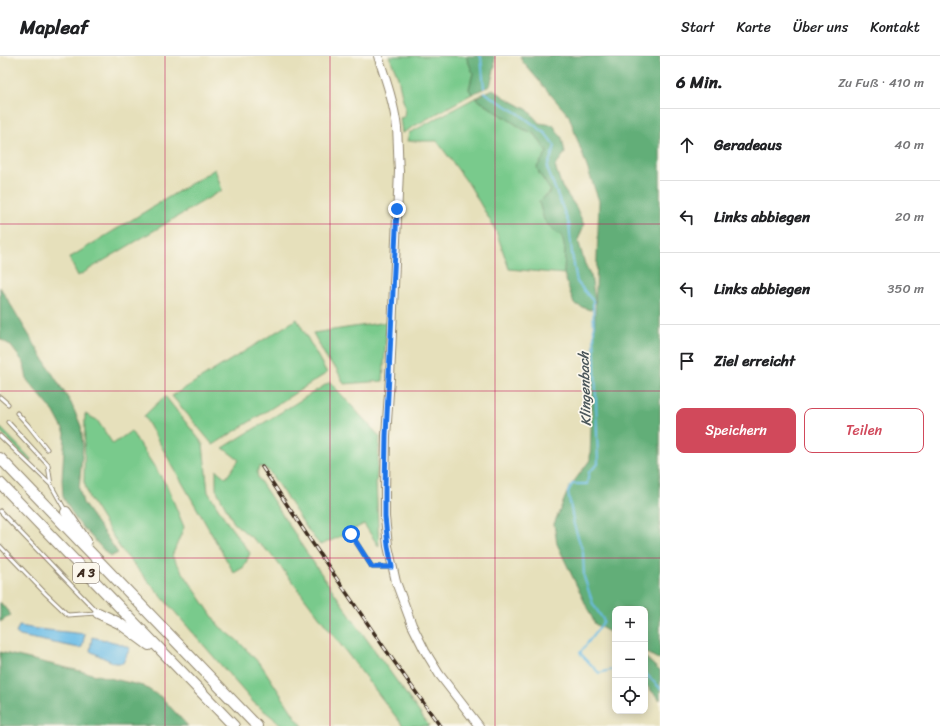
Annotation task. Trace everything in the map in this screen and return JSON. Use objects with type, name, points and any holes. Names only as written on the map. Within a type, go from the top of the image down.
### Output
[{"type":"highway","name":"A 3","points":[[0,458],[257,726]]},
{"type":"highway","name":"A 3","points":[[0,483],[234,726]]},
{"type":"highway","points":[[66,512],[104,567]]},
{"type":"highway","points":[[98,613],[119,623],[173,662]]},
{"type":"main road","points":[[378,56],[393,107],[398,139],[399,172],[386,436],[385,517],[388,546],[392,567],[403,602],[412,625],[425,651],[439,674],[479,726]]},
{"type":"lane","points":[[0,397],[8,404]]},
{"type":"lane","points":[[17,414],[47,449]]},
{"type":"lane","points":[[8,422],[48,465],[51,485]]},
{"type":"lane","points":[[0,436],[51,485],[66,512]]},
{"type":"lane","points":[[0,511],[98,613]]},
{"type":"lane","points":[[351,534],[372,567],[392,567]]},
{"type":"lane","points":[[0,546],[68,615],[98,613]]},
{"type":"green space","points":[[389,56],[466,56],[473,73],[469,89],[472,94],[402,133],[400,118],[404,117],[405,108],[397,74]]},
{"type":"green space","points":[[466,56],[494,56],[495,66],[490,86],[472,94],[469,89],[473,73]]},
{"type":"green space","points":[[520,56],[660,56],[660,660],[648,654],[648,606],[612,606],[612,633],[595,624],[557,544],[554,524],[569,488],[590,460],[599,201],[569,116],[522,61]]},
{"type":"green space","points":[[493,89],[504,97],[528,110],[539,123],[553,125],[562,138],[565,153],[555,166],[562,187],[576,207],[584,225],[578,240],[585,264],[591,276],[595,300],[592,309],[590,310],[574,304],[564,274],[565,250],[562,236],[554,231],[544,220],[539,202],[551,191],[539,173],[537,167],[547,152],[535,134],[523,129],[475,98]]},
{"type":"green space","points":[[475,98],[523,129],[535,134],[547,152],[539,173],[551,191],[539,202],[546,222],[562,235],[565,250],[564,274],[509,269],[496,231],[470,186],[437,141],[407,141],[409,133]]},
{"type":"green space","points":[[215,169],[222,190],[78,276],[69,258]]},
{"type":"green space","points":[[0,287],[71,403],[81,426],[83,446],[79,488],[83,503],[118,553],[110,557],[76,520],[63,497],[62,479],[65,433],[54,412],[27,380],[24,363],[10,345],[0,339]]},
{"type":"green space","points":[[297,319],[327,373],[213,445],[172,396]]},
{"type":"green space","points":[[387,322],[383,381],[344,384],[336,368],[328,361],[313,333]]},
{"type":"green space","points":[[330,382],[380,437],[376,483],[379,547],[364,524],[320,545],[308,530],[269,471],[263,467],[259,467],[257,472],[258,478],[298,540],[360,630],[429,726],[403,726],[271,554],[234,523],[216,489],[216,470],[226,478],[239,460],[223,448]]},
{"type":"green space","points":[[165,396],[203,444],[208,492],[229,525],[250,553],[244,567],[234,573],[144,416]]},
{"type":"green space","points":[[85,414],[97,420],[113,444],[131,431],[167,486],[184,527],[172,556],[219,626],[238,641],[262,666],[296,718],[303,726],[281,726],[253,702],[122,551],[89,498],[84,482]]},
{"type":"green space","points":[[1,428],[31,459],[30,461],[0,431]]},
{"type":"green space","points":[[0,602],[11,615],[0,622]]},
{"type":"green space","points":[[0,652],[143,686],[161,697],[188,726],[0,726]]},
{"type":"green space","points":[[648,660],[660,671],[660,700],[648,687]]},
{"type":"water","points":[[19,626],[85,634],[82,647],[79,648],[20,636],[16,633]]},
{"type":"water","points":[[92,637],[118,643],[130,648],[123,663],[114,663],[90,651]]},
{"type":"waterway","name":"Klingenbach","points":[[480,56],[484,88]]},
{"type":"waterway","name":"Klingenbach","points":[[485,92],[518,113],[545,133],[555,146],[547,168],[569,224],[577,282],[593,301],[598,464],[589,472],[587,484],[572,484],[568,492],[574,525],[583,552],[584,577],[593,604],[604,621],[580,653],[599,673],[612,670]]},
{"type":"waterway","name":"Klingenbach","points":[[648,676],[660,688]]},
{"type":"railway","points":[[262,467],[383,646],[440,726]]},
{"type":"route","points":[[351,534],[372,567],[392,567],[385,517],[385,491],[386,436],[397,209]]}]
